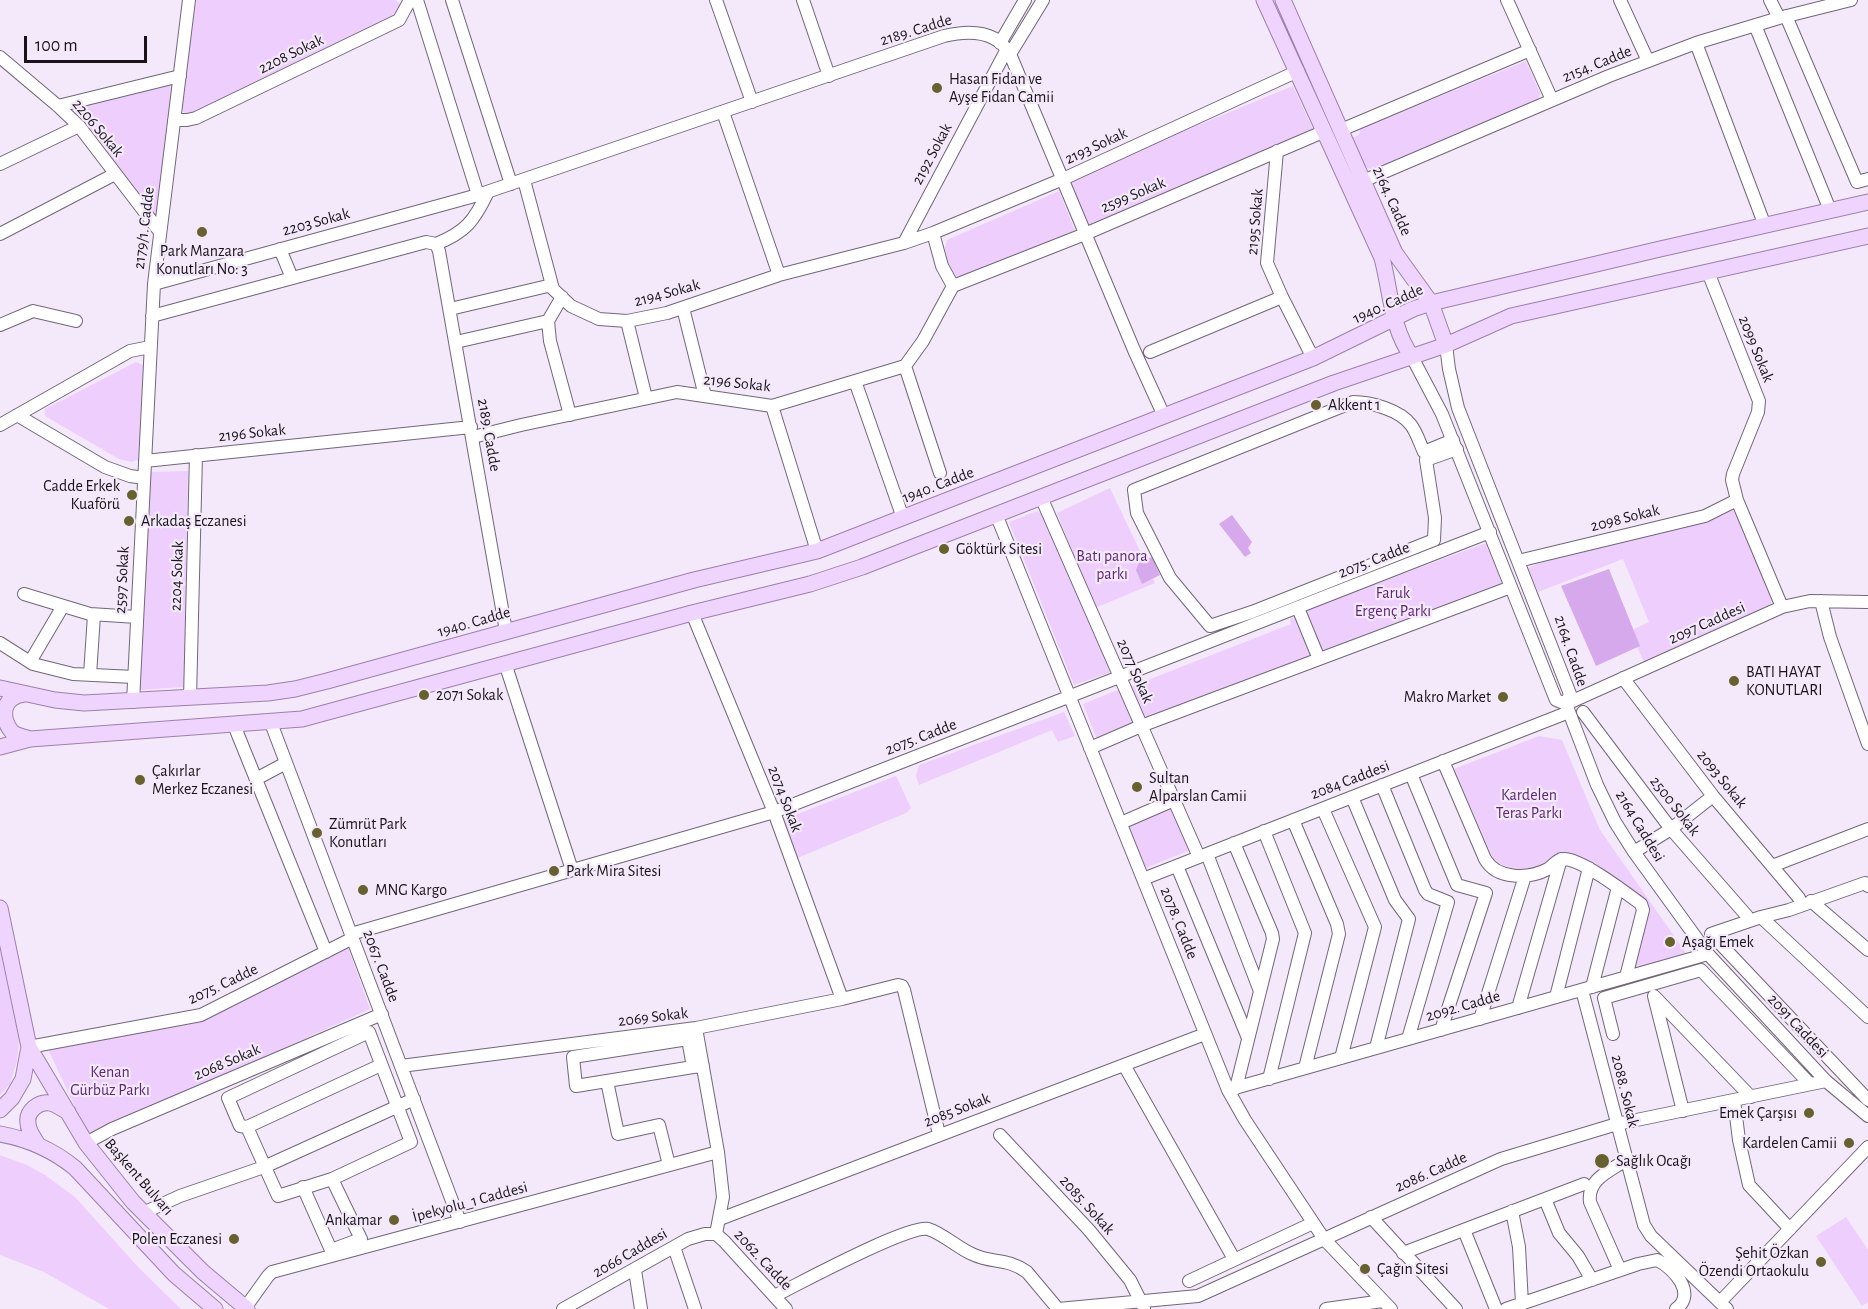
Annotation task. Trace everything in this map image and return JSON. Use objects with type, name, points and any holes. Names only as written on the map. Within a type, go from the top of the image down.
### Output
[{"type":"main road","name":"2164. Cadde","points":[[1264,0],[1298,71],[1363,181],[1395,253],[1431,303],[1446,345]]},
{"type":"main road","name":"2164. Cadde","points":[[1283,0],[1382,258],[1394,319],[1405,348],[1412,357]]},
{"type":"main road","name":"1940. Cadde","points":[[0,688],[84,704],[268,693],[295,689],[694,579],[817,551],[1313,358],[1413,309],[1431,303],[1868,202]]},
{"type":"main road","points":[[0,747],[30,739],[302,720],[505,663],[835,577],[1334,383],[1446,345],[1511,316],[1868,236]]},
{"type":"main road","points":[[30,739],[10,731],[3,723],[1,713],[4,702],[12,696],[33,694]]},
{"type":"main road","points":[[0,908],[28,1047],[23,1079],[12,1098],[0,1110]]},
{"type":"main road","name":"Başkent Bulvarı","points":[[28,1047],[86,1143],[143,1213],[202,1272],[246,1308]]},
{"type":"main road","points":[[38,1145],[28,1123],[28,1115],[32,1109],[38,1105],[50,1103],[68,1112]]},
{"type":"main road","points":[[0,1134],[38,1145],[75,1168],[174,1274],[215,1309]]},
{"type":"street","name":"2179/1. Cadde","points":[[145,460],[154,284],[189,0]]},
{"type":"street","name":"2208 Sokak","points":[[174,120],[196,118],[399,20],[410,0]]},
{"type":"street","points":[[152,316],[426,242],[436,244],[455,237],[474,217],[483,194],[417,0]]},
{"type":"street","points":[[452,0],[511,184]]},
{"type":"street","points":[[716,0],[752,102]]},
{"type":"street","points":[[803,0],[829,76]]},
{"type":"street","name":"2192 Sokak","points":[[904,243],[1006,49],[1025,0]]},
{"type":"street","name":"2192 Sokak","points":[[1006,49],[1043,0]]},
{"type":"street","points":[[1507,0],[1552,100]]},
{"type":"street","points":[[1620,0],[1648,61]]},
{"type":"street","points":[[1770,0],[1782,17],[1857,182],[1868,179]]},
{"type":"street","name":"2154. Cadde","points":[[1363,181],[1552,100],[1696,43],[1782,17],[1851,0]]},
{"type":"street","points":[[1755,25],[1830,210]]},
{"type":"street","name":"2189. Cadde","points":[[483,194],[952,34],[970,31],[985,34],[1006,49]]},
{"type":"street","points":[[1696,43],[1765,226]]},
{"type":"street","points":[[1006,49],[1164,416]]},
{"type":"street","name":"2599 Sokak","points":[[953,286],[1085,234],[1277,151],[1333,131],[1530,50]]},
{"type":"street","name":"2206 Sokak","points":[[0,57],[79,126],[160,232]]},
{"type":"street","name":"2193 Sokak","points":[[904,243],[1063,179],[1298,71]]},
{"type":"street","points":[[58,106],[180,76]]},
{"type":"street","points":[[723,112],[779,275]]},
{"type":"street","points":[[0,164],[79,126]]},
{"type":"street","name":"2195 Sokak","points":[[1277,151],[1267,263],[1313,358]]},
{"type":"street","points":[[0,234],[115,174]]},
{"type":"street","name":"2194 Sokak","points":[[524,180],[552,285],[571,306],[599,319],[627,321],[667,313],[779,275],[904,243]]},
{"type":"street","name":"2203 Sokak","points":[[154,284],[483,194]]},
{"type":"street","points":[[933,233],[942,266],[953,286],[923,341],[905,366],[940,472]]},
{"type":"street","name":"2189. Cadde","points":[[436,244],[456,342],[506,631]]},
{"type":"street","points":[[280,249],[292,278]]},
{"type":"street","name":"2099 Sokak","points":[[1708,272],[1759,400],[1758,412],[1732,477],[1737,500],[1782,607]]},
{"type":"street","points":[[450,309],[552,285]]},
{"type":"street","points":[[562,297],[548,321],[550,342],[570,415]]},
{"type":"street","points":[[1150,352],[1282,297]]},
{"type":"street","points":[[682,308],[705,396]]},
{"type":"street","points":[[0,325],[33,311],[76,321]]},
{"type":"street","points":[[456,342],[548,321]]},
{"type":"street","points":[[627,321],[646,398]]},
{"type":"street","name":"2164. Cadde","points":[[1412,357],[1434,396],[1455,445],[1556,700],[1567,708],[1570,694],[1458,408],[1446,345]]},
{"type":"street","points":[[0,425],[130,351],[150,347]]},
{"type":"street","name":"2196 Sokak","points":[[145,460],[472,432],[677,393],[772,406],[905,366]]},
{"type":"street","points":[[855,381],[903,518]]},
{"type":"street","points":[[1353,402],[1369,402],[1398,414],[1411,424],[1425,456],[1435,518],[1434,540],[1273,604],[1210,626],[1170,578],[1137,513],[1134,490],[1353,402]]},
{"type":"street","points":[[772,406],[817,551]]},
{"type":"street","points":[[17,415],[105,467],[130,476],[144,478]]},
{"type":"street","points":[[1425,456],[1455,445]]},
{"type":"street","name":"2204 Sokak","points":[[190,698],[196,455]]},
{"type":"street","name":"2597 Sokak","points":[[133,702],[145,460]]},
{"type":"street","name":"2077 Sokak","points":[[1041,497],[1174,800],[1203,856],[1260,991]]},
{"type":"street","name":"2098 Sokak","points":[[1518,561],[1705,516],[1737,500]]},
{"type":"street","name":"2078. Cadde","points":[[996,514],[1206,1034],[1245,1120],[1324,1239],[1387,1305]]},
{"type":"street","name":"2075. Cadde","points":[[28,1047],[201,1015],[326,952],[352,936],[774,812],[1490,532]]},
{"type":"street","points":[[1090,748],[1141,726],[1511,587]]},
{"type":"street","points":[[24,594],[94,615],[137,617]]},
{"type":"street","points":[[1821,601],[1830,637],[1868,744]]},
{"type":"street","name":"2097 Caddesi","points":[[1567,708],[1623,678],[1782,607],[1801,602],[1868,602]]},
{"type":"street","points":[[30,662],[63,606]]},
{"type":"street","points":[[1298,608],[1319,659]]},
{"type":"street","name":"2074 Sokak","points":[[692,613],[774,812],[842,999]]},
{"type":"street","points":[[90,675],[94,615]]},
{"type":"street","points":[[0,644],[30,662],[73,674],[134,677]]},
{"type":"street","points":[[505,663],[572,870]]},
{"type":"street","name":"2093 Sokak","points":[[1623,678],[1713,796],[1772,866],[1805,900],[1868,950]]},
{"type":"street","name":"2084 Caddesi","points":[[1143,879],[1411,774],[1567,708]]},
{"type":"street","name":"2164 Caddesi","points":[[1567,708],[1605,803],[1634,852],[1708,954]]},
{"type":"street","name":"2500 Sokak","points":[[1583,712],[1671,830],[1747,916]]},
{"type":"street","name":"2067. Cadde","points":[[271,723],[460,1222]]},
{"type":"street","points":[[234,726],[326,952]]},
{"type":"street","points":[[1443,761],[1487,863],[1501,873],[1525,876],[1547,869],[1561,860],[1568,860],[1589,868],[1643,907],[1626,977]]},
{"type":"street","points":[[256,779],[286,763]]},
{"type":"street","points":[[1411,774],[1458,885],[1486,893],[1441,1030]]},
{"type":"street","points":[[1382,785],[1426,892],[1448,902],[1408,1039]]},
{"type":"street","points":[[1634,852],[1671,830],[1713,796]]},
{"type":"street","points":[[1352,797],[1395,900],[1407,914],[1409,923],[1376,1048]]},
{"type":"street","points":[[1120,823],[1174,800]]},
{"type":"street","points":[[1323,809],[1375,929],[1341,1058]]},
{"type":"street","points":[[1293,820],[1337,924],[1339,936],[1305,1068]]},
{"type":"street","points":[[1772,866],[1868,829]]},
{"type":"street","points":[[1264,831],[1305,933],[1269,1079]]},
{"type":"street","points":[[1232,1089],[1272,946],[1272,933],[1234,843]]},
{"type":"street","points":[[1518,1008],[1561,860]]},
{"type":"street","points":[[1177,866],[1248,1038]]},
{"type":"street","points":[[1556,997],[1589,868]]},
{"type":"street","points":[[1480,1019],[1525,876]]},
{"type":"street","points":[[1868,877],[1805,900],[1789,910],[1711,934],[1868,1100]]},
{"type":"street","points":[[1692,934],[1865,883],[1868,886]]},
{"type":"street","points":[[1587,988],[1618,887]]},
{"type":"street","points":[[1761,917],[1868,1017]]},
{"type":"street","name":"2092. Cadde","points":[[1232,1089],[1708,954]]},
{"type":"street","name":"2091 Caddesi","points":[[1708,954],[1826,1081],[1867,1113]]},
{"type":"street","points":[[1613,1034],[1604,998],[1652,990],[1701,970],[1810,1084]]},
{"type":"street","name":"2069 Sokak","points":[[401,1066],[696,1028],[842,999],[898,985],[904,990],[939,1134]]},
{"type":"street","name":"2088. Sokak","points":[[1587,988],[1641,1220],[1648,1231],[1724,1306]]},
{"type":"street","points":[[1652,990],[1751,1097]]},
{"type":"street","points":[[1652,990],[1683,1111]]},
{"type":"street","name":"2068 Sokak","points":[[86,1143],[112,1129],[382,1014]]},
{"type":"street","points":[[696,1028],[698,1067]]},
{"type":"street","points":[[247,1127],[278,1196],[332,1179],[411,1142],[369,1032],[228,1098],[240,1126],[247,1127],[381,1065]]},
{"type":"street","name":"2085 Sokak","points":[[720,1219],[1206,1034]]},
{"type":"street","points":[[698,1067],[576,1086],[573,1057],[688,1039],[698,1067],[718,1152],[723,1197],[716,1234]]},
{"type":"street","points":[[1124,1065],[1234,1260]]},
{"type":"street","points":[[607,1081],[618,1134],[659,1125],[669,1165]]},
{"type":"street","name":"2086. Cadde","points":[[1058,1309],[1143,1305],[1198,1296],[1501,1159],[1617,1124],[1826,1081]]},
{"type":"street","points":[[143,1213],[180,1196],[264,1167],[414,1099]]},
{"type":"street","points":[[1734,1100],[1739,1140],[1749,1185],[1790,1229]]},
{"type":"street","name":"2085. Sokak","points":[[1000,1135],[1089,1230],[1130,1280],[1143,1305]]},
{"type":"street","points":[[1724,1306],[1790,1229],[1868,1147]]},
{"type":"street","name":"İpekyolu_1 Caddesi","points":[[246,1308],[272,1272],[718,1152]]},
{"type":"street","points":[[1620,1270],[1589,1195],[1594,1182],[1626,1161]]},
{"type":"street","points":[[303,1187],[331,1250],[361,1239],[332,1179]]},
{"type":"street","points":[[1404,1253],[1584,1184]]},
{"type":"street","points":[[1545,1199],[1559,1233],[1578,1256],[1592,1280]]},
{"type":"street","points":[[1512,1211],[1519,1247],[1522,1304]]},
{"type":"street","points":[[1371,1217],[1456,1309]]},
{"type":"street","points":[[1188,1281],[1313,1223]]},
{"type":"street","points":[[774,1296],[906,1232],[928,1229],[973,1255],[1005,1261],[1021,1268],[1058,1309]]},
{"type":"street","points":[[1464,1230],[1496,1309]]},
{"type":"street","name":"2066 Caddesi","points":[[563,1309],[674,1247],[695,1237],[716,1234]]},
{"type":"street","name":"2062. Cadde","points":[[716,1234],[786,1309]]},
{"type":"street","points":[[674,1247],[694,1309]]},
{"type":"street","points":[[1506,1309],[1620,1270],[1657,1260],[1666,1264],[1677,1275],[1686,1295],[1684,1302],[1676,1309]]},
{"type":"street","points":[[635,1270],[641,1309]]},
{"type":"street","points":[[1326,1309],[1387,1305]]},
{"type":"green space","points":[[196,0],[395,0],[401,4],[401,14],[195,114],[185,114],[182,109]]},
{"type":"green space","points":[[1526,61],[1540,93],[1538,100],[1374,171],[1364,166],[1352,138],[1359,135],[1360,129]]},
{"type":"green space","points":[[168,84],[174,87],[157,216],[155,216],[76,112],[77,108]]},
{"type":"green space","points":[[1293,86],[1313,130],[1087,227],[1068,181],[1074,176]]},
{"type":"green space","points":[[1059,191],[1075,231],[958,277],[951,275],[945,248],[947,240]]},
{"type":"green space","points":[[136,362],[143,365],[140,459],[132,462],[119,459],[45,416],[45,409]]},
{"type":"green space","points":[[188,471],[184,687],[138,690],[150,472]]},
{"type":"green space","name":"Batı panora parkı","points":[[1110,488],[1155,583],[1095,608],[1057,513]]},
{"type":"green space","points":[[1734,509],[1772,599],[1771,605],[1644,662],[1630,631],[1649,622],[1623,559],[1538,592],[1528,568],[1539,563],[1723,515]]},
{"type":"green space","points":[[1037,511],[1042,514],[1111,670],[1109,673],[1074,685],[1009,522]]},
{"type":"green space","name":"Faruk Ergenç Parkı","points":[[1486,543],[1503,586],[1321,654],[1303,611]]},
{"type":"green space","points":[[1296,617],[1312,657],[1144,720],[1130,687],[1291,624],[1290,619]]},
{"type":"green space","points":[[1120,689],[1134,723],[1097,739],[1083,704]]},
{"type":"green space","points":[[1064,712],[1075,736],[1058,742],[1052,730],[919,785],[916,776],[919,765]]},
{"type":"green space","name":"Kardelen Teras Parkı","points":[[1539,736],[1562,740],[1600,830],[1686,953],[1633,969],[1646,907],[1637,893],[1568,853],[1560,852],[1540,866],[1528,870],[1511,868],[1494,861],[1454,769]]},
{"type":"green space","points":[[896,776],[911,808],[906,813],[795,859],[782,820]]},
{"type":"green space","points":[[1173,807],[1190,850],[1146,868],[1128,825]]},
{"type":"green space","name":"Kenan Gürbüz Parkı","points":[[348,947],[370,1009],[89,1137],[48,1049],[199,1022]]},
{"type":"green space","points":[[0,948],[19,1040],[17,1061],[10,1084],[0,1095]]},
{"type":"green space","points":[[0,1155],[27,1165],[45,1175],[75,1197],[138,1267],[181,1309],[109,1309],[44,1272],[0,1255]]},
{"type":"green space","points":[[1846,1217],[1868,1250],[1868,1302],[1862,1306],[1816,1236]]},
{"type":"shaded area","points":[[1232,515],[1252,542],[1248,548],[1251,553],[1245,557],[1219,524]]},
{"type":"shaded area","points":[[1152,557],[1160,575],[1142,584],[1136,570],[1139,563]]},
{"type":"shaded area","points":[[1609,569],[1640,646],[1596,666],[1561,586]]},
{"type":"place","name":"Hasan Fidan ve Ayşe Fidan Camii","points":[[937,88]]},
{"type":"place","name":"Park Manzara Konutları No: 3","points":[[202,232]]},
{"type":"place","name":"Akkent 1","points":[[1316,405]]},
{"type":"place","name":"Cadde Erkek Kuaförü","points":[[132,495]]},
{"type":"place","name":"Arkadaş Eczanesi","points":[[129,521]]},
{"type":"place","name":"Göktürk Sitesi","points":[[944,549]]},
{"type":"place","name":"BATI HAYAT KONUTLARI","points":[[1734,681]]},
{"type":"place","name":"2071 Sokak","points":[[424,695]]},
{"type":"place","name":"Makro Market","points":[[1503,697]]},
{"type":"place","name":"Çakırlar Merkez Eczanesi","points":[[140,780]]},
{"type":"place","name":"Sultan Alparslan Camii","points":[[1137,787]]},
{"type":"place","name":"Zümrüt Park Konutları","points":[[317,833]]},
{"type":"place","name":"Park Mira Sitesi","points":[[554,871]]},
{"type":"place","name":"MNG Kargo","points":[[363,890]]},
{"type":"place","name":"Aşağı Emek","points":[[1670,942]]},
{"type":"place","name":"Emek Çarşısı","points":[[1809,1113]]},
{"type":"place","name":"Kardelen Camii","points":[[1849,1143]]},
{"type":"place","name":"Sağlık Ocağı","points":[[1602,1161]]},
{"type":"place","name":"Ankamar","points":[[394,1220]]},
{"type":"place","name":"Polen Eczanesi","points":[[234,1239]]},
{"type":"place","name":"Şehit Özkan Özendi Ortaokulu","points":[[1821,1262]]},
{"type":"place","name":"Çağın Sitesi","points":[[1365,1269]]}]
